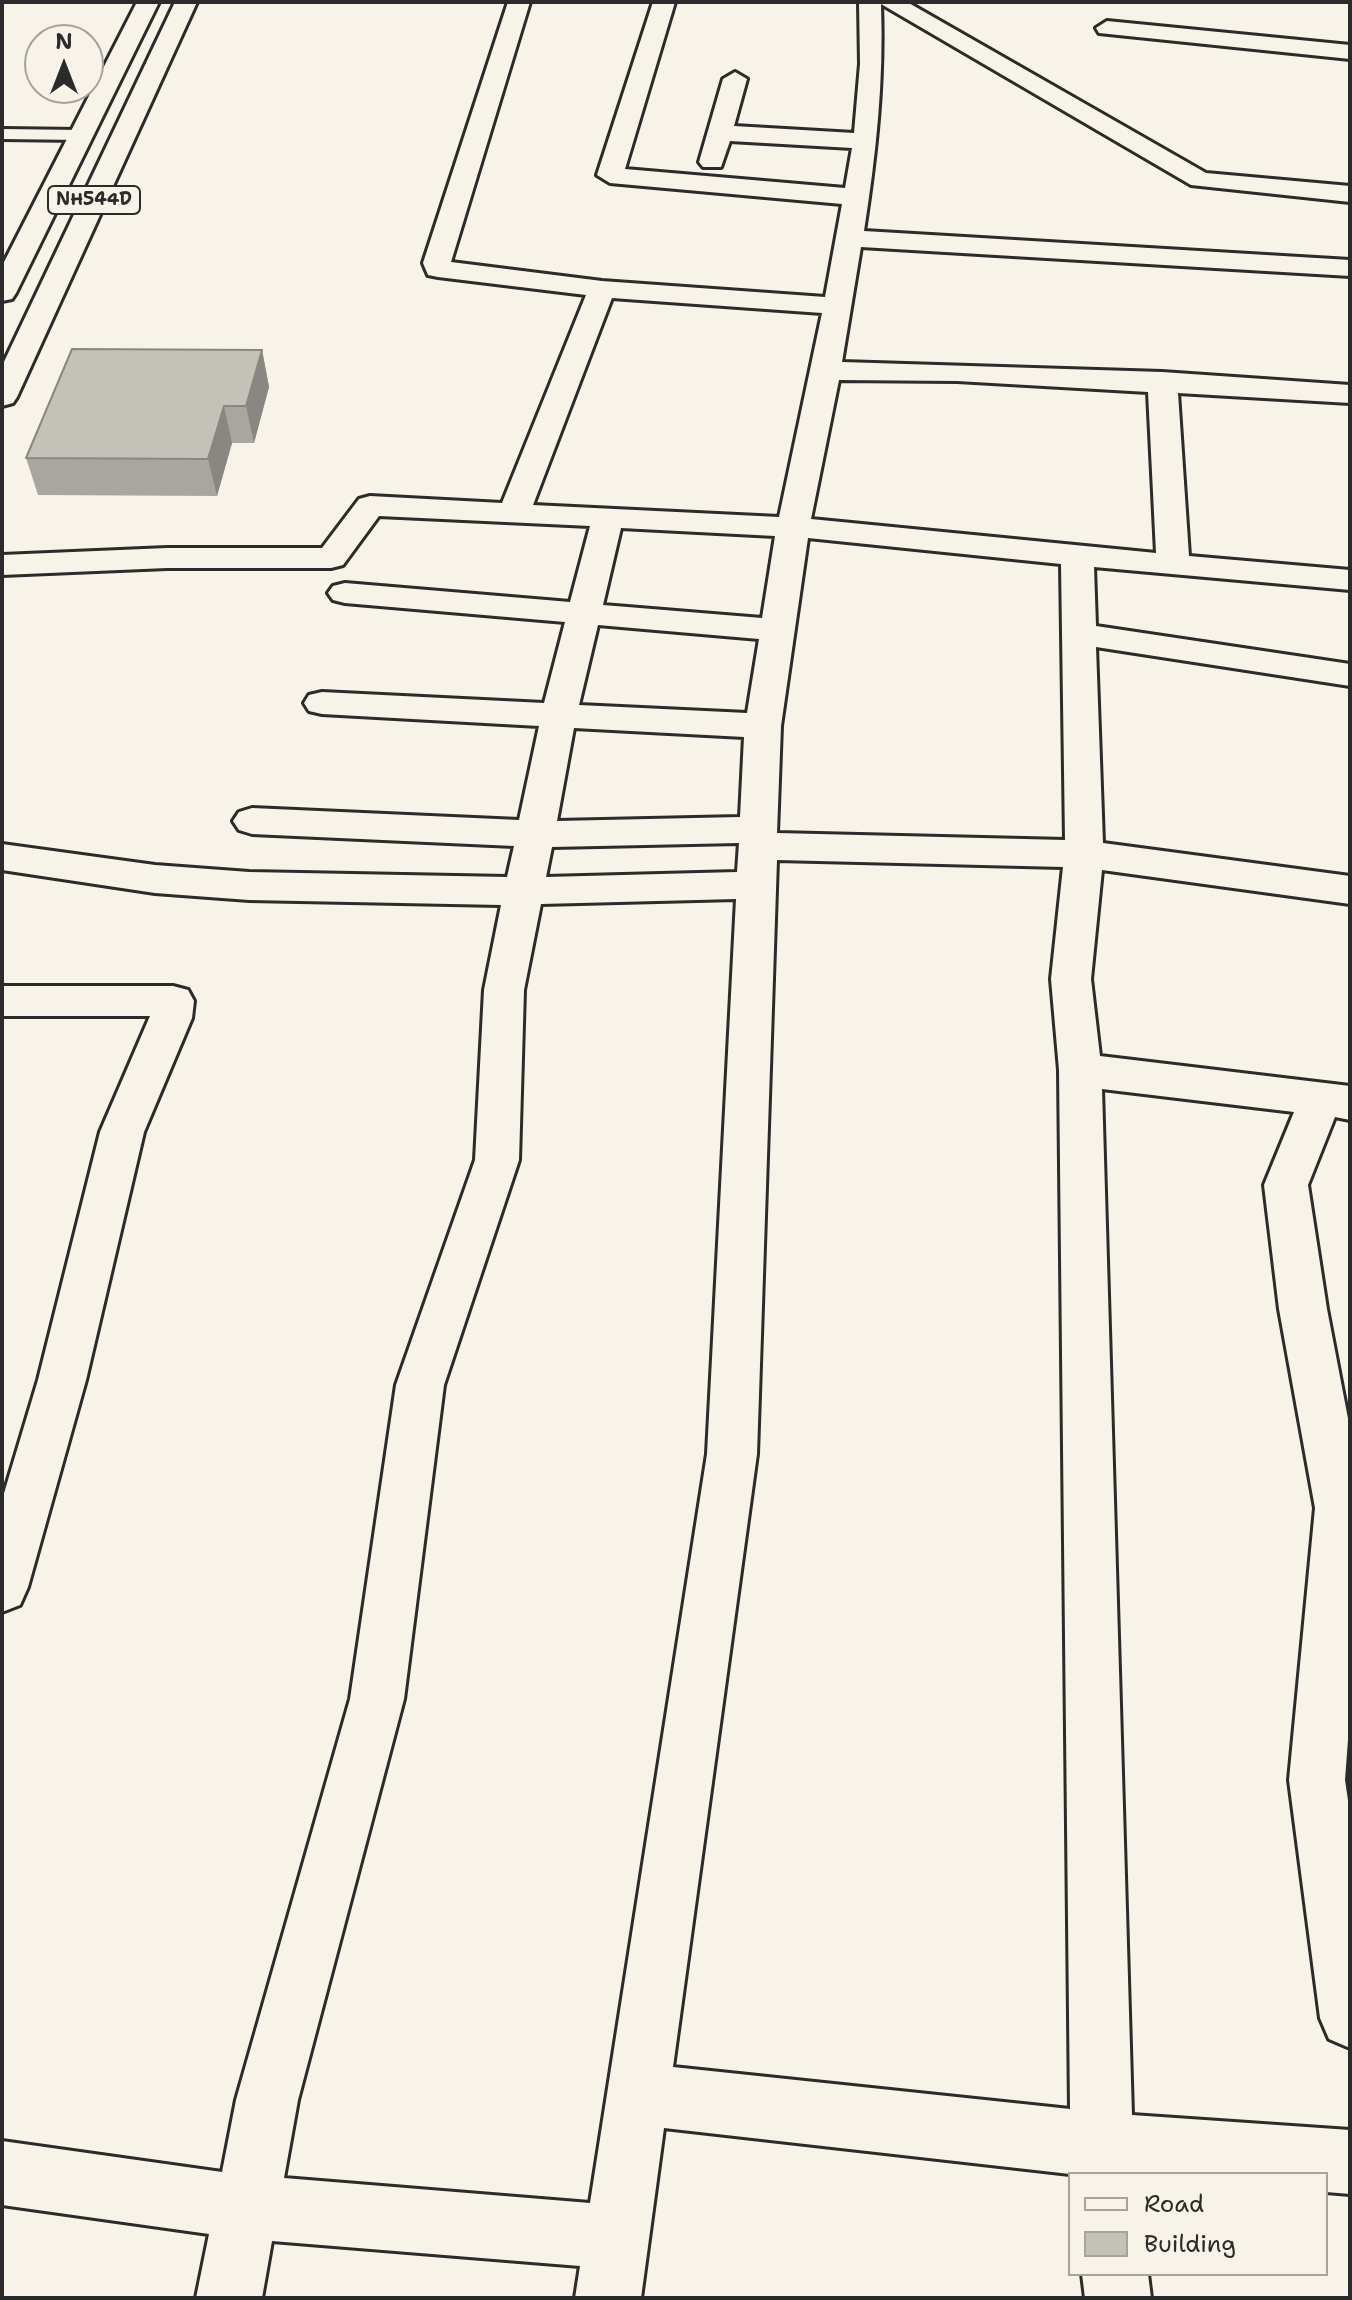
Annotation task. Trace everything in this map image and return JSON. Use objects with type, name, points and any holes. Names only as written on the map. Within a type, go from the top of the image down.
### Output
[{"type":"main road","name":"NH544D","points":[[2,293],[148,2]]},
{"type":"main road","name":"NH544D","points":[[2,397],[9,370],[186,2]]},
{"type":"main road","points":[[519,2],[437,263],[438,269],[602,289],[838,306]]},
{"type":"main road","points":[[664,2],[610,175],[854,197]]},
{"type":"main road","points":[[608,2298],[732,1454],[763,726],[793,527],[826,371],[866,141],[872,64],[870,2]]},
{"type":"main road","points":[[891,2],[1200,180],[1350,194]]},
{"type":"main road","points":[[1107,28],[1350,52]]},
{"type":"main road","points":[[705,185],[735,79]]},
{"type":"main road","points":[[720,133],[866,141]]},
{"type":"main road","points":[[850,238],[1350,268]]},
{"type":"main road","points":[[514,513],[602,289]]},
{"type":"main road","points":[[826,371],[1162,381],[1350,394]]},
{"type":"main road","points":[[1162,381],[1173,562]]},
{"type":"main road","points":[[2,565],[167,558],[331,558],[370,506],[793,527],[1350,580]]},
{"type":"main road","points":[[229,2298],[267,2100],[377,1699],[420,1385],[497,1160],[504,990],[559,714],[608,517]]},
{"type":"main road","points":[[1077,556],[1084,854],[1071,979],[1080,1070],[1101,2159]]},
{"type":"main road","points":[[345,593],[584,611],[778,630]]},
{"type":"main road","points":[[1081,634],[1350,675]]},
{"type":"main road","points":[[322,703],[763,726]]},
{"type":"main road","points":[[252,821],[535,834],[757,854],[1084,854],[1350,890]]},
{"type":"main road","points":[[2,857],[217,883],[523,893],[757,854]]},
{"type":"main road","points":[[2,1001],[173,1001],[171,1018],[122,1132],[62,1380],[2,1587]]},
{"type":"main road","points":[[1080,1070],[1336,1101],[1286,1185],[1303,1309],[1340,1508],[1317,1780],[1350,2018]]},
{"type":"main road","points":[[638,2094],[1101,2159],[1350,2162]]},
{"type":"main road","points":[[2,2173],[246,2207],[617,2237]]},
{"type":"main road","points":[[1115,2276],[1118,2298]]},
{"type":"lane","points":[[2,134],[81,135]]},
{"type":"building","points":[[72,349],[262,350],[246,406],[224,406],[208,459],[26,458]]}]
